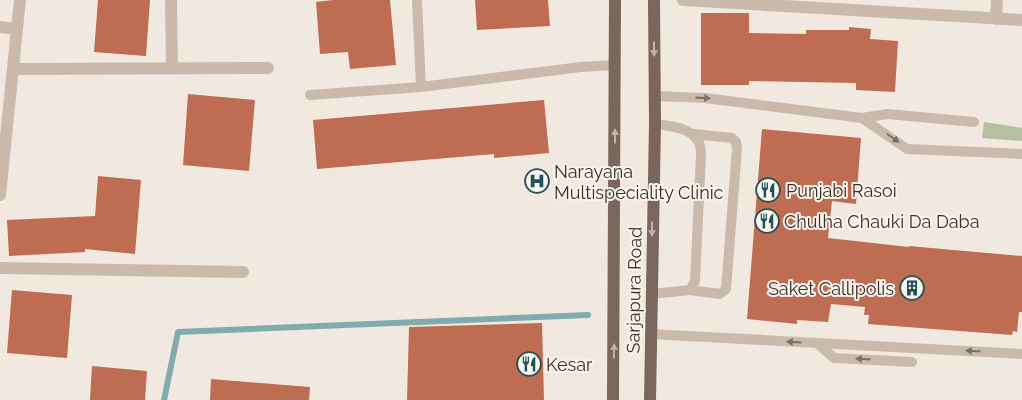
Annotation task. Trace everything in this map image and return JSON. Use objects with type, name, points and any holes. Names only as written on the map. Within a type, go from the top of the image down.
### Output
[{"type":"main road","name":"Sarjapura Road","points":[[613,400],[615,0]]},
{"type":"main road","name":"Sarjapura Road","points":[[650,400],[654,0]]},
{"type":"street","points":[[0,195],[20,0]]},
{"type":"street","points":[[171,0],[172,68]]},
{"type":"street","points":[[683,0],[1022,20]]},
{"type":"street","points":[[996,0],[996,19]]},
{"type":"street","points":[[0,28],[16,29]]},
{"type":"street","points":[[13,69],[268,68]]},
{"type":"street","points":[[0,268],[243,272]]},
{"type":"lane","points":[[417,0],[421,87]]},
{"type":"lane","points":[[310,95],[421,87],[615,65]]},
{"type":"lane","points":[[654,96],[705,98],[862,118],[887,114],[974,122]]},
{"type":"lane","points":[[862,118],[907,148],[1022,154]]},
{"type":"lane","points":[[651,294],[690,290],[720,294],[726,289],[737,149],[736,142],[732,138],[694,134],[675,126],[654,124]]},
{"type":"lane","points":[[690,290],[695,281],[702,146],[694,134]]},
{"type":"lane","points":[[650,334],[1022,354]]},
{"type":"lane","points":[[816,343],[834,358],[912,362]]},
{"type":"green space","points":[[984,122],[1022,128],[1022,141],[982,138]]},
{"type":"building","points":[[98,0],[150,0],[146,56],[94,52]]},
{"type":"building","points":[[333,0],[390,0],[396,65],[350,69],[348,52],[320,54],[316,2]]},
{"type":"building","points":[[475,0],[548,0],[550,26],[477,30]]},
{"type":"building","points":[[701,13],[749,13],[749,33],[806,34],[806,30],[849,30],[849,27],[871,29],[870,39],[898,41],[895,92],[856,90],[856,83],[749,81],[749,85],[701,85]]},
{"type":"building","points":[[188,94],[255,100],[249,171],[183,165]]},
{"type":"building","points":[[544,100],[549,153],[494,158],[494,154],[317,169],[313,120]]},
{"type":"building","points":[[762,129],[861,138],[856,204],[832,201],[828,238],[1022,256],[1022,312],[1019,312],[1017,332],[1013,331],[1012,335],[868,324],[869,315],[864,315],[865,307],[831,304],[828,322],[797,320],[797,324],[747,319]]},
{"type":"building","points":[[98,176],[141,180],[135,254],[85,249],[85,252],[9,256],[7,220],[95,216]]},
{"type":"building","points":[[12,290],[72,295],[67,358],[7,353]]},
{"type":"building","points":[[542,323],[544,400],[407,400],[409,327]]},
{"type":"building","points":[[92,366],[147,371],[145,400],[90,400]]},
{"type":"building","points":[[211,379],[310,387],[309,400],[210,400]]},
{"type":"waterway","points":[[164,400],[178,332],[588,315]]},
{"type":"place","name":"Narayana Multispeciality Clinic","points":[[537,181]]},
{"type":"place","name":"Punjabi Rasoi","points":[[768,190]]},
{"type":"place","name":"Chulha Chauki Da Daba","points":[[767,221]]},
{"type":"place","name":"Saket Callipolis","points":[[912,288]]},
{"type":"place","name":"Kesar","points":[[529,364]]}]
